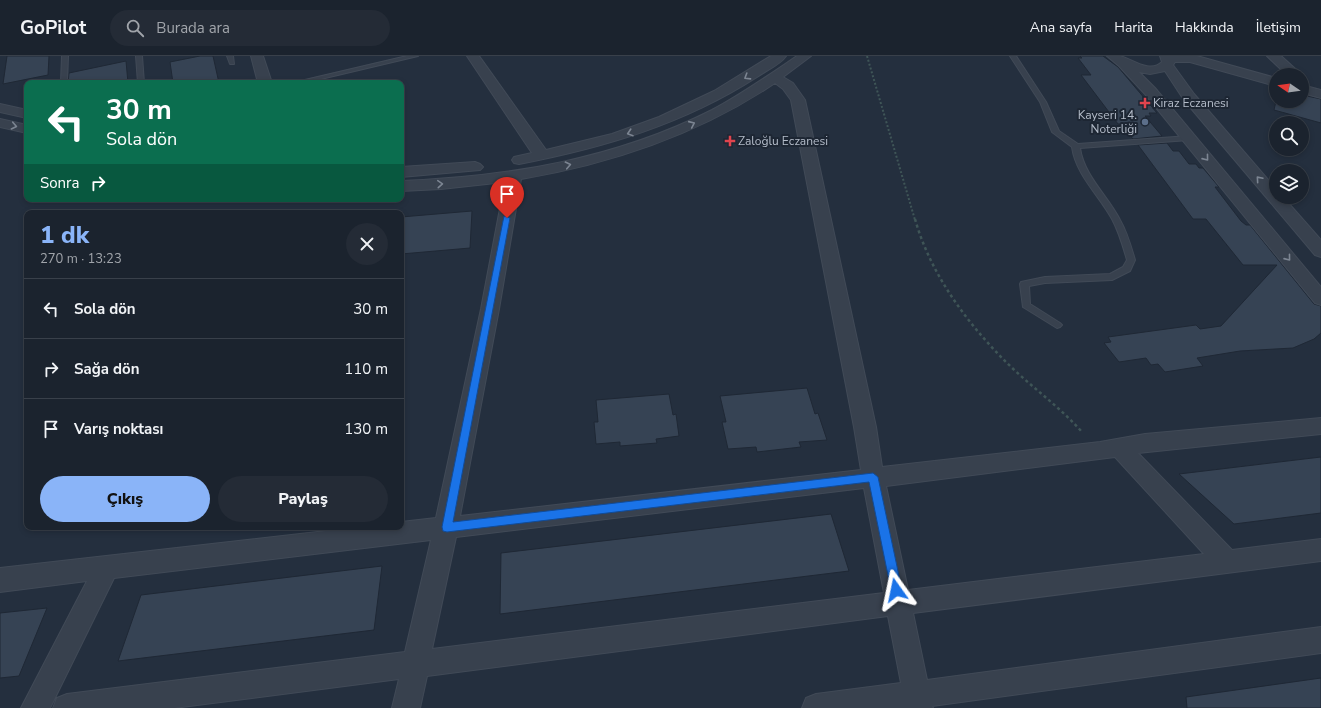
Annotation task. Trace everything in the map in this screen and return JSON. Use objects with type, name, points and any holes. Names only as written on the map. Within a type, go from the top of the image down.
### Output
[{"type":"street","points":[[257,56],[264,80]]},
{"type":"street","points":[[473,56],[542,156]]},
{"type":"street","points":[[404,186],[446,184],[542,156],[599,142],[664,121],[712,98],[780,56]]},
{"type":"street","points":[[404,172],[502,168],[594,159],[670,133],[717,112],[775,77],[806,56]]},
{"type":"street","points":[[1273,56],[1287,68]]},
{"type":"street","points":[[1167,60],[1191,57],[1269,80]]},
{"type":"street","points":[[1119,60],[1150,70],[1164,68],[1167,60]]},
{"type":"street","points":[[1119,60],[1150,91],[1321,299]]},
{"type":"street","points":[[1167,60],[1188,97],[1321,251]]},
{"type":"street","points":[[775,77],[788,86],[798,100],[865,427],[873,477],[918,701]]},
{"type":"street","points":[[1309,86],[1318,93]]},
{"type":"street","points":[[0,108],[24,113]]},
{"type":"street","points":[[0,123],[24,128]]},
{"type":"street","points":[[406,708],[447,527],[497,276],[502,168]]},
{"type":"street","points":[[0,580],[1110,449],[1145,443],[1321,426]]},
{"type":"street","points":[[1110,449],[1227,562]]},
{"type":"street","points":[[67,708],[1321,550]]},
{"type":"street","points":[[35,708],[107,567]]},
{"type":"street","points":[[816,708],[918,701],[1321,640]]},
{"type":"lane","points":[[64,80],[65,56]]},
{"type":"lane","points":[[139,56],[141,80]]},
{"type":"lane","points":[[230,56],[232,63]]},
{"type":"lane","points":[[308,80],[415,56]]},
{"type":"lane","points":[[1013,56],[1043,102],[1056,132],[1076,146],[1189,138]]},
{"type":"lane","points":[[1057,325],[1026,305],[1024,284],[1045,280],[1112,277],[1127,269],[1130,260],[1125,240],[1116,219],[1086,174],[1077,154],[1076,146]]},
{"type":"path","points":[[867,56],[920,237],[944,286],[961,310],[1002,357],[1035,389],[1068,416],[1081,431],[1110,449]]},
{"type":"building","points":[[7,56],[49,56],[48,75],[3,84]]},
{"type":"building","points":[[200,56],[213,56],[218,80],[173,80],[170,62]]},
{"type":"building","points":[[1080,56],[1103,56],[1118,67],[1157,113],[1149,113],[1151,116],[1145,116],[1162,136],[1133,139],[1121,124],[1118,124],[1081,75],[1091,75],[1078,58],[1082,58]]},
{"type":"building","points":[[126,61],[128,80],[68,80],[69,73]]},
{"type":"building","points":[[1309,96],[1321,99],[1321,123],[1309,120],[1309,116],[1296,116],[1274,110],[1274,108],[1309,108]]},
{"type":"building","points":[[1167,143],[1173,151],[1179,151],[1189,164],[1196,164],[1199,168],[1203,168],[1219,187],[1215,187],[1241,221],[1246,225],[1250,225],[1314,304],[1321,306],[1321,333],[1314,339],[1293,348],[1240,351],[1197,358],[1203,366],[1165,372],[1158,364],[1151,365],[1146,358],[1119,362],[1104,343],[1111,342],[1108,337],[1196,325],[1200,329],[1221,326],[1277,265],[1243,265],[1206,219],[1193,219],[1138,145]]},
{"type":"building","points":[[472,211],[470,248],[404,254],[404,217]]},
{"type":"building","points":[[807,388],[815,414],[818,413],[827,440],[799,442],[801,447],[757,452],[756,447],[728,449],[722,422],[726,422],[720,396]]},
{"type":"building","points":[[669,394],[673,415],[676,414],[679,436],[656,439],[657,443],[620,446],[620,442],[596,444],[594,422],[598,422],[596,400]]},
{"type":"building","points":[[1321,457],[1321,513],[1234,524],[1179,474]]},
{"type":"building","points":[[831,514],[849,571],[500,614],[501,553]]},
{"type":"building","points":[[382,566],[374,630],[118,661],[141,595]]},
{"type":"building","points":[[47,608],[19,676],[0,678],[0,613]]},
{"type":"building","points":[[1321,678],[1321,708],[1187,708],[1186,697]]},
{"type":"place","name":"Kiraz Eczanesi","points":[[1145,103]]},
{"type":"place","name":"Kayseri 14. Noterliği","points":[[1145,122]]},
{"type":"place","name":"Zaloğlu Eczanesi","points":[[730,141]]},
{"type":"route","points":[[507,218],[497,276],[447,527],[873,477],[896,590]]}]
